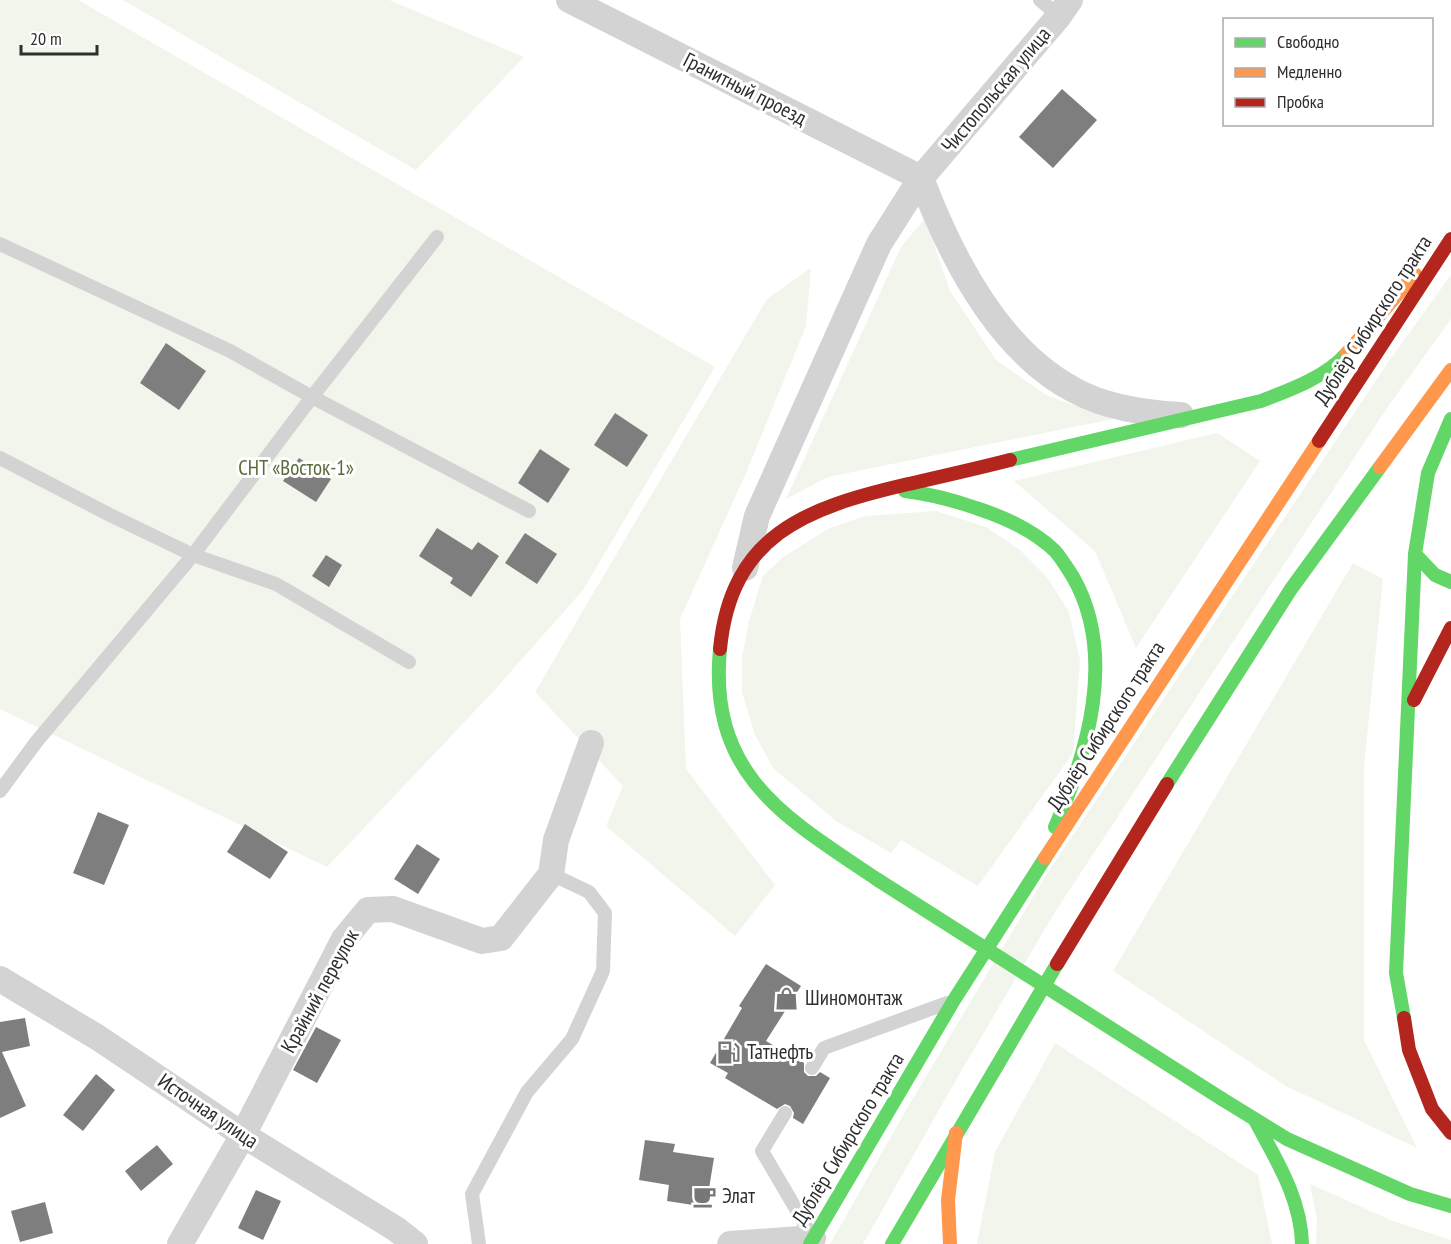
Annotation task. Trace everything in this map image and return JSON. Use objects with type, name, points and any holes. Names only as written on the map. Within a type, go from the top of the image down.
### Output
[{"type":"main road","points":[[1451,231],[1339,362],[1294,389],[1260,401],[1205,415],[883,490],[810,514],[769,542],[745,568],[734,589],[721,641],[719,671],[721,702],[729,738],[744,770],[766,797],[797,824],[878,880],[1287,1139],[1410,1194],[1451,1206]]},
{"type":"main road","name":"Дублёр Сибирского тракта","points":[[812,1241],[954,1000],[1016,902],[1451,239]]},
{"type":"main road","points":[[892,1244],[1140,826],[1291,589],[1451,370]]},
{"type":"main road","points":[[1451,418],[1428,473],[1415,554],[1396,973],[1409,1050],[1432,1109],[1451,1133]]},
{"type":"main road","points":[[883,490],[909,491],[953,500],[992,513],[1015,524],[1046,544],[1063,561],[1076,580],[1087,607],[1092,632],[1094,666],[1091,712],[1084,754],[1068,800],[1016,902]]},
{"type":"main road","points":[[1415,554],[1428,571],[1446,582],[1451,582]]},
{"type":"main road","points":[[1409,710],[1451,628]]},
{"type":"main road","points":[[1255,1120],[1291,1192],[1303,1230],[1302,1244]]},
{"type":"main road","points":[[950,1244],[948,1200],[956,1133]]},
{"type":"street","name":"Гранитный проезд","points":[[569,0],[921,178]]},
{"type":"street","name":"Чистопольская улица","points":[[745,568],[757,516],[874,255],[921,178],[1056,5]]},
{"type":"street","points":[[921,178],[933,211],[948,241],[990,312],[1041,369],[1075,391],[1134,410],[1159,414],[1205,415]]},
{"type":"street","name":"Крайний переулок","points":[[180,1244],[243,1136],[344,939],[368,910],[393,909],[482,941],[501,939],[551,874],[556,840],[591,742]]},
{"type":"street","name":"Источная улица","points":[[0,979],[98,1037],[243,1136],[396,1229],[415,1244]]},
{"type":"street","points":[[729,1244],[812,1241]]},
{"type":"lane","points":[[0,791],[37,741],[193,555],[437,237]]},
{"type":"lane","points":[[0,244],[230,351],[312,397],[529,511]]},
{"type":"lane","points":[[0,458],[193,555],[276,584],[409,662]]},
{"type":"lane","points":[[479,1244],[472,1194],[527,1092],[572,1039],[603,971],[605,913],[589,892],[551,874]]},
{"type":"lane","points":[[812,1068],[824,1048],[954,1000]]},
{"type":"lane","points":[[785,1113],[762,1151],[812,1241]]},
{"type":"green space","name":"СНТ «Восток-1»","points":[[0,0],[78,0],[715,367],[583,590],[491,694],[327,867],[0,709]]},
{"type":"green space","points":[[123,0],[389,0],[524,57],[416,170]]},
{"type":"green space","points":[[925,218],[950,291],[996,360],[1046,395],[1113,419],[828,477],[786,499],[901,247]]},
{"type":"green space","points":[[811,268],[806,326],[746,473],[680,619],[686,769],[775,885],[735,936],[606,826],[623,786],[535,692],[767,299]]},
{"type":"green space","points":[[1451,275],[1451,319],[1389,405],[1055,912],[863,1244],[830,1244],[905,1112],[1043,880],[1387,364]]},
{"type":"green space","points":[[1217,433],[1260,461],[1136,648],[1095,551],[1014,481]]},
{"type":"green space","points":[[936,511],[986,527],[1020,550],[1047,577],[1069,612],[1080,660],[1073,753],[978,886],[901,840],[891,853],[836,821],[773,768],[755,735],[742,692],[742,658],[749,621],[763,576],[783,557],[828,529],[865,516]]},
{"type":"green space","points":[[1353,563],[1383,579],[1364,766],[1364,1040],[1417,1148],[1286,1086],[1113,971]]},
{"type":"green space","points":[[1055,1043],[1258,1175],[1272,1244],[977,1244],[995,1152]]},
{"type":"green space","points":[[1310,1184],[1393,1221],[1451,1240],[1451,1244],[1316,1244],[1317,1220]]},
{"type":"building","points":[[1062,89],[1097,120],[1053,168],[1019,137]]},
{"type":"building","points":[[166,343],[206,371],[179,410],[140,383]]},
{"type":"building","points":[[615,413],[648,435],[627,467],[594,445]]},
{"type":"building","points":[[540,449],[570,469],[548,503],[518,483]]},
{"type":"building","points":[[299,458],[331,479],[316,502],[283,481]]},
{"type":"building","points":[[437,528],[472,550],[478,542],[499,556],[471,597],[450,583],[453,578],[419,556]]},
{"type":"building","points":[[525,533],[557,554],[537,584],[505,563]]},
{"type":"building","points":[[326,555],[342,565],[329,587],[312,576]]},
{"type":"building","points":[[98,812],[129,825],[104,885],[73,873]]},
{"type":"building","points":[[245,824],[288,852],[270,879],[227,852]]},
{"type":"building","points":[[417,844],[440,859],[418,894],[394,879]]},
{"type":"building","points":[[766,964],[801,986],[766,1041],[804,1063],[804,1072],[808,1076],[816,1076],[820,1072],[830,1078],[803,1124],[793,1118],[794,1113],[790,1106],[785,1104],[777,1109],[725,1078],[728,1073],[710,1063],[742,1008],[739,1006]]},
{"type":"building","points":[[25,1018],[30,1046],[2,1052],[26,1106],[0,1118],[0,1022]]},
{"type":"building","points":[[316,1027],[341,1040],[317,1083],[293,1070]]},
{"type":"building","points":[[96,1074],[115,1090],[83,1131],[63,1115]]},
{"type":"building","points":[[645,1140],[675,1144],[673,1152],[714,1158],[706,1207],[667,1201],[669,1185],[639,1180]]},
{"type":"building","points":[[157,1145],[173,1164],[141,1191],[125,1171]]},
{"type":"building","points":[[256,1190],[281,1201],[263,1240],[238,1228]]},
{"type":"building","points":[[45,1202],[53,1233],[20,1242],[11,1211]]},
{"type":"traffic: fast","points":[[1010,460],[1261,401],[1318,376],[1347,353]]},
{"type":"traffic: fast","points":[[1404,1018],[1396,973],[1415,554],[1428,473],[1451,419]]},
{"type":"traffic: fast","points":[[1167,784],[1291,589],[1380,467]]},
{"type":"traffic: fast","points":[[905,491],[959,502],[1018,525],[1055,551],[1073,577],[1086,607],[1093,638],[1095,670],[1093,703],[1078,767],[1055,827]]},
{"type":"traffic: fast","points":[[1415,554],[1435,575],[1451,582]]},
{"type":"traffic: fast","points":[[720,649],[720,693],[727,730],[740,762],[760,789],[784,813],[813,836],[878,880]]},
{"type":"traffic: fast","points":[[810,1244],[954,1000],[1045,858]]},
{"type":"traffic: fast","points":[[878,880],[1222,1099]]},
{"type":"traffic: fast","points":[[892,1244],[1057,964]]},
{"type":"traffic: fast","points":[[1222,1099],[1287,1139],[1410,1194],[1451,1206]]},
{"type":"traffic: fast","points":[[1255,1120],[1292,1195],[1301,1227],[1302,1244]]},
{"type":"traffic: slow","points":[[1347,353],[1415,274]]},
{"type":"traffic: slow","points":[[1380,467],[1451,370]]},
{"type":"traffic: slow","points":[[1045,858],[1319,441]]},
{"type":"traffic: slow","points":[[950,1244],[948,1200],[956,1133]]},
{"type":"traffic: jam","points":[[1319,441],[1451,239]]},
{"type":"traffic: jam","points":[[720,649],[727,610],[740,579],[757,553],[779,533],[835,504],[1010,460]]},
{"type":"traffic: jam","points":[[1414,700],[1451,628]]},
{"type":"traffic: jam","points":[[1057,964],[1167,784]]},
{"type":"traffic: jam","points":[[1404,1018],[1409,1050],[1432,1109],[1451,1133]]},
{"type":"place","name":"Шиномонтаж","points":[[787,998]]},
{"type":"place","name":"Татнефть","points":[[729,1052]]},
{"type":"place","name":"Элат","points":[[704,1196]]}]
